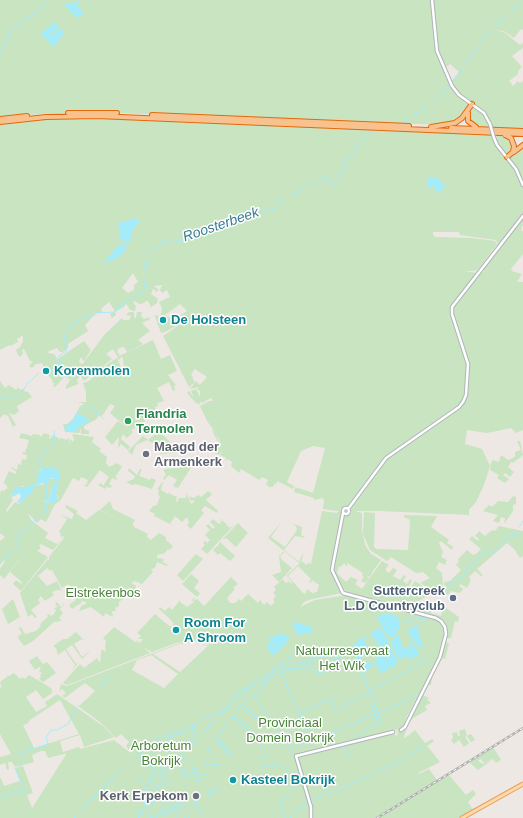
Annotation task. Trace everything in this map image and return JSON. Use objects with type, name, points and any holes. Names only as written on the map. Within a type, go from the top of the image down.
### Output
[{"type":"highway","points":[[431,127],[455,123],[472,104]]},
{"type":"highway","points":[[468,110],[467,117],[469,124],[483,129]]},
{"type":"highway","points":[[0,121],[45,114],[97,113],[483,129],[523,133]]},
{"type":"highway","points":[[0,121],[46,117],[97,116],[523,133]]},
{"type":"highway","points":[[497,133],[509,136],[513,141],[514,150],[507,158]]},
{"type":"highway","points":[[507,158],[523,145]]},
{"type":"main road","points":[[431,0],[439,57],[454,90],[484,113],[490,124],[494,138],[516,169],[523,185]]},
{"type":"main road","points":[[310,818],[311,809],[298,758],[305,754],[394,732],[405,727],[406,721],[440,658],[446,634],[446,627],[436,618],[347,594],[342,590],[332,570],[340,523],[344,513],[348,512],[347,509],[386,458],[457,408],[463,402],[466,393],[468,363],[452,310],[454,304],[523,216]]},
{"type":"main road","points":[[462,818],[523,784]]},
{"type":"green space","points":[[0,0],[430,0],[436,51],[439,60],[454,92],[470,104],[457,121],[444,125],[90,112],[40,114],[0,118]]},
{"type":"green space","points":[[432,0],[523,0],[523,30],[521,29],[514,38],[504,31],[494,30],[504,32],[520,45],[523,43],[523,48],[512,56],[522,67],[518,71],[518,74],[509,81],[513,86],[518,81],[520,83],[523,81],[523,130],[492,128],[485,113],[456,91],[451,82],[459,72],[450,64],[445,68],[439,55]]},
{"type":"green space","points":[[472,106],[477,108],[486,117],[490,128],[476,127],[470,123],[469,112]]},
{"type":"green space","points":[[83,117],[492,134],[496,145],[518,173],[523,186],[523,215],[479,271],[475,271],[479,269],[498,244],[496,240],[460,235],[459,232],[433,232],[433,235],[435,237],[472,238],[495,241],[497,244],[479,268],[474,271],[464,271],[477,273],[453,304],[451,309],[467,362],[465,390],[468,362],[452,309],[454,304],[479,272],[485,272],[482,268],[523,216],[523,225],[521,229],[523,232],[523,254],[511,269],[512,271],[522,274],[517,282],[523,282],[523,430],[516,433],[511,428],[487,433],[467,430],[465,444],[482,449],[490,466],[484,485],[476,502],[469,510],[469,515],[355,511],[362,513],[362,530],[365,545],[371,554],[381,560],[370,577],[367,576],[369,579],[365,583],[361,581],[364,577],[362,576],[363,573],[347,563],[347,567],[344,563],[341,567],[339,566],[337,573],[346,582],[351,577],[358,580],[355,584],[362,589],[382,561],[389,565],[385,570],[389,573],[393,568],[397,570],[393,576],[400,580],[404,575],[406,576],[403,581],[407,584],[410,579],[412,580],[409,586],[411,587],[415,581],[432,592],[409,608],[417,610],[431,600],[428,606],[432,608],[435,606],[431,613],[441,616],[443,606],[459,617],[458,622],[455,621],[451,638],[446,639],[446,642],[449,644],[445,659],[442,658],[432,677],[431,685],[428,685],[426,691],[424,690],[422,695],[429,698],[427,700],[431,703],[425,706],[427,710],[410,720],[406,727],[409,717],[440,659],[446,633],[446,627],[443,624],[445,632],[440,656],[406,718],[404,726],[401,729],[386,732],[387,734],[393,732],[396,736],[398,735],[397,731],[407,729],[404,736],[405,738],[415,730],[425,743],[432,739],[434,741],[427,746],[440,762],[418,773],[419,774],[429,769],[437,780],[429,785],[429,787],[449,775],[466,795],[473,790],[476,794],[468,802],[473,810],[459,818],[0,818],[0,779],[1,778],[4,786],[20,781],[15,768],[23,766],[33,793],[27,795],[32,808],[67,753],[48,758],[45,751],[41,751],[32,755],[34,762],[15,767],[12,762],[8,762],[9,769],[7,770],[5,763],[0,765],[0,757],[11,754],[0,734],[0,687],[2,689],[0,682],[8,676],[7,675],[9,676],[14,673],[20,679],[22,677],[25,679],[29,675],[51,688],[53,692],[51,691],[52,693],[43,699],[36,690],[26,697],[36,712],[47,706],[45,702],[57,694],[103,726],[114,737],[84,747],[80,735],[60,741],[63,752],[79,747],[80,749],[114,740],[132,754],[126,746],[129,742],[121,734],[116,738],[100,722],[74,703],[79,706],[95,691],[85,683],[66,698],[62,696],[66,693],[62,689],[59,692],[61,684],[67,686],[182,642],[195,642],[212,646],[200,641],[188,640],[176,643],[152,652],[143,647],[150,653],[67,685],[63,683],[80,664],[84,668],[97,658],[100,663],[102,649],[105,652],[106,649],[106,641],[103,638],[114,627],[137,643],[136,640],[140,643],[143,639],[138,639],[141,636],[137,633],[155,614],[169,626],[172,626],[170,629],[174,632],[177,629],[173,625],[173,622],[159,609],[160,607],[165,611],[169,607],[172,610],[181,599],[180,602],[187,607],[194,602],[192,600],[195,597],[194,601],[197,599],[204,606],[231,577],[238,584],[233,588],[235,589],[227,598],[230,603],[235,603],[239,599],[241,601],[248,594],[258,603],[260,600],[264,605],[267,602],[271,606],[275,602],[273,600],[276,596],[273,593],[276,590],[274,587],[284,578],[283,580],[286,583],[289,581],[291,584],[292,582],[287,576],[285,577],[302,561],[306,565],[309,563],[311,564],[322,511],[337,513],[339,510],[323,509],[323,498],[314,500],[314,498],[294,492],[295,487],[313,493],[325,448],[313,446],[301,451],[287,482],[294,486],[293,489],[277,481],[277,484],[275,483],[273,487],[269,487],[266,484],[268,480],[262,477],[259,480],[241,469],[239,473],[231,466],[232,462],[228,459],[225,461],[226,458],[220,455],[222,450],[219,455],[214,452],[220,446],[211,428],[216,433],[207,421],[200,406],[209,401],[213,401],[211,398],[202,403],[201,401],[200,404],[196,403],[187,393],[189,391],[194,398],[191,391],[196,389],[200,397],[200,391],[197,389],[199,387],[190,389],[196,381],[200,385],[207,377],[195,369],[191,374],[194,379],[191,376],[195,382],[189,387],[163,336],[188,319],[161,333],[155,316],[157,315],[160,319],[162,308],[159,302],[170,297],[167,290],[162,293],[160,290],[162,285],[154,286],[159,290],[156,292],[153,289],[151,294],[158,299],[157,303],[151,307],[148,301],[140,304],[134,301],[133,302],[136,306],[135,311],[130,310],[126,303],[125,306],[115,312],[116,315],[112,318],[110,314],[115,311],[109,302],[101,309],[103,313],[96,313],[85,325],[88,331],[68,344],[68,348],[63,352],[60,352],[57,348],[49,351],[48,353],[54,354],[58,360],[84,341],[91,350],[84,361],[82,360],[83,358],[80,358],[79,362],[82,364],[70,380],[65,376],[55,387],[53,386],[55,383],[52,383],[53,381],[48,375],[51,374],[49,372],[42,373],[41,370],[44,368],[42,363],[36,364],[32,368],[29,366],[33,361],[30,361],[24,349],[22,350],[23,354],[19,357],[16,350],[20,347],[23,341],[23,335],[17,339],[18,342],[0,350],[0,124],[45,118]],"holes":[[[136,218],[140,222],[133,229],[129,244],[119,238],[119,233],[121,231],[118,226],[119,223]],[[133,273],[138,282],[134,285],[134,290],[128,293],[122,288]],[[180,304],[187,311],[173,320],[165,315]],[[465,392],[464,401],[460,407],[385,459],[350,504],[388,455],[462,402]],[[350,506],[349,509],[351,510],[349,511],[353,512],[344,514],[342,517],[342,510],[340,510]],[[342,518],[332,568],[343,592],[343,589],[350,594],[438,619],[443,624],[437,619],[348,595],[315,600],[300,607],[304,602],[312,599],[342,593],[332,575],[331,567],[337,533]],[[298,566],[311,579],[309,582],[311,583],[312,580],[319,585],[317,592],[314,594],[307,589],[305,594],[288,576]],[[195,642],[208,646],[180,672],[153,654],[179,644]],[[151,655],[178,674],[164,688],[132,670],[137,660]],[[60,700],[79,734],[34,748],[23,725],[27,724],[30,720]]]},
{"type":"green space","points":[[494,134],[511,138],[513,151],[507,156],[499,146]]},
{"type":"green space","points":[[523,147],[523,182],[509,158]]},
{"type":"green space","points":[[129,312],[134,312],[134,317],[136,318],[137,312],[142,312],[141,316],[144,319],[149,317],[150,319],[142,323],[150,331],[138,340],[143,344],[127,352],[125,348],[122,347],[118,349],[117,352],[120,355],[117,356],[113,349],[106,354],[112,359],[84,381],[81,376],[82,373],[77,380],[78,384],[66,389],[66,386],[105,334],[122,318],[123,320],[129,320],[131,316],[126,315]]},
{"type":"green space","points":[[153,340],[161,359],[170,355],[177,371],[168,375],[176,385],[174,386],[175,390],[173,391],[169,382],[157,388],[164,401],[157,403],[158,406],[155,407],[156,409],[153,411],[155,414],[150,414],[142,424],[131,430],[133,432],[127,438],[123,434],[121,439],[130,447],[128,450],[121,444],[118,448],[119,437],[112,445],[105,437],[118,421],[130,430],[110,413],[115,406],[110,404],[102,416],[100,415],[95,420],[84,426],[84,429],[89,431],[89,434],[81,434],[81,428],[79,433],[65,432],[63,424],[67,424],[73,419],[80,406],[83,405],[83,403],[77,402],[86,402],[86,392],[83,383],[89,381],[103,367],[117,358],[122,369],[124,369],[123,358],[121,357],[119,360],[117,357]]},
{"type":"green space","points":[[0,381],[5,388],[9,385],[16,390],[18,387],[20,390],[25,388],[24,391],[28,392],[32,397],[17,406],[19,411],[14,415],[9,413],[16,425],[13,427],[8,416],[4,414],[0,418]]},
{"type":"green space","points":[[159,431],[180,452],[160,454],[159,445],[147,440],[136,445],[132,455],[128,451],[143,436],[148,440]]},
{"type":"green space","points":[[21,433],[32,436],[33,434],[40,435],[41,437],[44,433],[50,435],[50,439],[53,435],[60,439],[67,440],[68,438],[69,447],[70,439],[73,442],[74,439],[72,434],[94,437],[92,442],[101,449],[99,451],[107,457],[106,463],[109,467],[117,463],[122,467],[115,477],[117,478],[116,480],[112,478],[109,484],[112,486],[110,488],[104,486],[106,487],[105,489],[98,485],[101,483],[103,486],[109,477],[100,470],[87,487],[83,485],[86,485],[88,480],[81,477],[79,481],[73,478],[60,501],[55,504],[46,522],[41,519],[37,523],[28,513],[31,520],[48,533],[45,538],[57,544],[62,539],[61,537],[63,538],[53,550],[41,544],[39,546],[41,548],[37,551],[48,557],[21,591],[13,584],[16,580],[21,584],[22,582],[10,572],[26,550],[4,579],[0,575],[0,569],[5,561],[4,560],[0,565],[0,541],[5,537],[0,533],[0,493],[2,490],[6,492],[4,490],[8,488],[5,483],[3,484],[9,471],[15,474],[17,472],[11,467],[17,470],[18,464],[21,465],[22,459],[26,460],[27,455],[22,454],[23,452],[25,453],[29,440],[19,438]],"holes":[[[54,467],[59,477],[56,487],[56,494],[59,499],[48,503],[43,501],[49,498],[51,490],[57,482],[55,479],[50,479],[45,484],[35,486],[35,484],[37,482],[40,469]],[[23,486],[33,491],[19,504],[15,502],[7,512],[6,510],[13,500],[10,495],[13,494],[17,488]]]},
{"type":"green space","points":[[517,441],[520,441],[523,455],[513,463],[511,462],[508,467],[514,472],[510,477],[505,473],[503,475],[509,479],[505,483],[497,478],[499,475],[490,470],[491,463],[493,460],[499,462],[501,455],[508,460],[515,457],[515,452],[521,450]]},
{"type":"green space","points":[[192,466],[178,488],[173,486],[177,480],[169,475],[164,480],[163,479],[166,474],[164,469]]},
{"type":"green space","points":[[129,468],[137,475],[140,469],[142,469],[139,476],[150,480],[151,478],[156,480],[152,489],[136,484],[132,485],[126,482],[134,479],[135,476],[128,471]]},
{"type":"green space","points":[[163,481],[161,490],[168,494],[171,492],[170,494],[177,497],[177,503],[179,498],[186,498],[186,493],[191,504],[195,501],[190,500],[189,496],[193,498],[199,495],[201,497],[208,491],[212,494],[206,500],[218,511],[217,513],[205,506],[201,510],[204,513],[191,529],[187,525],[189,523],[187,517],[182,522],[175,516],[170,524],[154,516],[155,514],[149,511],[153,506],[157,505],[160,496],[158,495],[159,490],[157,489]]},
{"type":"green space","points":[[513,496],[516,497],[516,504],[513,505],[513,511],[504,524],[505,518],[501,517],[499,523],[493,521],[498,515],[483,511],[489,505],[492,507],[498,501],[508,502]]},
{"type":"green space","name":"Elstrekenbos","points":[[110,501],[113,509],[135,520],[133,524],[134,527],[148,534],[147,537],[151,540],[159,533],[166,537],[166,540],[173,546],[165,553],[157,555],[157,558],[164,559],[163,562],[168,565],[167,566],[157,562],[155,568],[151,569],[153,572],[142,584],[135,581],[131,583],[136,586],[134,593],[130,591],[132,595],[123,590],[123,599],[119,602],[119,606],[115,608],[116,611],[112,611],[113,617],[105,613],[104,617],[91,607],[79,611],[81,606],[86,604],[86,602],[81,601],[81,603],[72,609],[69,605],[76,600],[72,596],[76,593],[68,584],[62,588],[52,570],[50,571],[47,568],[38,576],[47,586],[57,581],[64,595],[61,590],[57,590],[52,592],[54,595],[45,601],[41,596],[38,600],[40,603],[31,610],[37,617],[35,618],[32,614],[28,617],[20,593],[48,559],[49,562],[49,557],[65,537],[60,536],[61,534],[59,532],[67,519],[60,515],[72,519],[74,514],[65,507],[66,505],[78,511],[76,513],[86,520],[99,510],[125,523],[100,510]]},
{"type":"green space","points":[[364,512],[375,513],[374,547],[377,549],[408,550],[410,522],[409,519],[404,517],[404,515],[437,516],[431,527],[449,540],[447,543],[453,547],[452,550],[441,541],[439,543],[443,552],[441,557],[447,560],[445,565],[439,562],[436,568],[442,573],[444,597],[420,583],[430,578],[423,572],[416,573],[391,557],[387,561],[370,550],[363,534]]},
{"type":"green space","points":[[220,518],[230,528],[236,523],[207,554],[201,549],[205,545],[203,543],[205,541],[207,543],[210,540],[205,535],[210,530],[206,526],[208,524],[213,529],[215,527],[210,522],[213,519],[219,524],[222,521]]},
{"type":"green space","points":[[283,520],[271,537],[285,547],[297,530],[296,526],[291,523],[302,527],[301,535],[306,538],[295,536],[284,550],[299,562],[303,553],[302,560],[299,563],[268,538]]},
{"type":"green space","points":[[238,523],[248,533],[236,547],[226,538],[222,540]]},
{"type":"green space","points":[[499,526],[523,531],[523,556],[520,558],[514,549],[507,543],[477,569],[483,575],[481,576],[475,571],[469,577],[471,580],[467,588],[461,584],[459,586],[463,589],[462,591],[459,593],[452,591],[446,596],[444,582],[450,581],[461,570],[456,565],[459,561],[458,559],[467,550],[473,555],[481,549],[469,539],[472,536],[478,541],[479,539],[475,536],[479,531],[485,536],[492,530],[495,531]]},
{"type":"green space","points":[[220,542],[235,556],[230,561],[220,553],[218,555],[213,550],[217,546],[219,547],[218,545]]},
{"type":"green space","points":[[283,552],[284,553],[280,556],[282,560],[292,568],[279,582],[272,575],[281,572],[279,556]]},
{"type":"green space","points":[[196,554],[203,559],[183,581],[177,575]]},
{"type":"green space","points":[[191,574],[199,581],[194,588],[200,593],[202,591],[197,597],[182,584]]},
{"type":"green space","points":[[13,599],[20,617],[8,624],[2,609]]},
{"type":"green space","points":[[57,602],[61,607],[63,606],[60,609],[63,613],[59,618],[62,621],[54,622],[33,641],[24,646],[18,638],[19,635],[22,634],[19,628],[21,627],[25,634],[36,631],[41,626],[40,624],[48,617],[47,615],[49,614],[51,616],[54,614],[56,610],[54,608],[58,607],[55,604]]},
{"type":"green space","points":[[76,632],[86,642],[82,639],[74,644],[82,657],[91,650],[82,659],[72,645],[66,649],[76,664],[79,662],[71,671],[75,665],[65,650],[58,655],[56,648],[53,646],[63,639],[67,639]]},
{"type":"green space","points":[[37,656],[43,664],[47,662],[56,673],[43,682],[39,679],[42,673],[39,671],[41,668],[39,667],[35,670],[29,661]]},
{"type":"green space","points":[[465,729],[467,736],[465,737],[469,743],[464,747],[459,740],[454,744],[451,740],[453,738],[452,733],[457,732],[458,736],[460,736],[459,731]]},
{"type":"green space","points":[[471,734],[475,740],[471,742],[467,736]]},
{"type":"green space","points":[[493,747],[501,760],[496,763],[493,759],[484,763],[481,759],[478,761],[483,764],[492,760],[478,770],[469,762]]},
{"type":"water","points":[[80,1],[77,6],[84,12],[78,18],[63,5]]},
{"type":"water","points":[[55,22],[58,26],[50,35],[53,35],[57,29],[60,28],[63,31],[60,36],[63,32],[64,34],[53,47],[41,33]]},
{"type":"water","points":[[427,178],[438,178],[446,187],[436,193],[433,185],[428,189]]},
{"type":"water","points":[[136,218],[140,222],[133,229],[129,244],[119,238],[119,233],[121,231],[118,226],[119,223]]},
{"type":"water","points":[[125,243],[125,251],[120,257],[103,263],[117,247]]},
{"type":"water","points":[[77,413],[87,418],[87,423],[79,427],[75,432],[66,431],[65,427],[72,421]]},
{"type":"water","points":[[55,467],[60,474],[56,494],[58,499],[60,498],[53,503],[43,501],[49,498],[53,485],[57,482],[53,478],[50,479],[47,485],[43,483],[36,486],[34,484],[37,482],[37,475],[42,468]]},
{"type":"water","points":[[33,484],[34,490],[20,503],[17,502],[21,497],[20,493],[12,497],[10,495],[13,494],[15,487],[26,487]]},
{"type":"water","points":[[383,614],[391,614],[398,617],[400,628],[392,638],[385,633],[377,617]]},
{"type":"water","points":[[424,621],[417,627],[423,647],[420,649],[414,638],[418,649],[407,630]]},
{"type":"water","points":[[296,622],[312,627],[311,633],[298,635],[292,624]]},
{"type":"water","points":[[379,628],[384,633],[389,644],[380,648],[371,633]]},
{"type":"water","points":[[281,633],[290,638],[286,641],[287,643],[279,649],[280,651],[273,655],[267,649],[268,644],[279,648],[271,644],[268,639]]},
{"type":"water","points":[[399,634],[403,649],[409,647],[409,639],[420,655],[411,659],[405,656],[399,660],[390,641]]},
{"type":"water","points":[[364,635],[364,641],[367,646],[365,652],[363,652],[365,655],[361,657],[361,660],[367,663],[370,662],[374,665],[363,673],[353,645]]},
{"type":"water","points":[[389,645],[398,662],[392,668],[379,651]]},
{"type":"water","points":[[379,651],[391,668],[382,673],[375,664]]},
{"type":"waterway","points":[[0,52],[6,41],[5,39],[8,40],[9,32],[28,17],[37,13],[48,0]]},
{"type":"waterway","name":"Roosterbeek","points":[[492,28],[523,1]]},
{"type":"waterway","name":"Roosterbeek","points":[[452,82],[491,29]]},
{"type":"waterway","name":"Roosterbeek","points":[[402,122],[406,121],[417,112],[420,112],[425,106],[428,106],[450,85]]},
{"type":"waterway","name":"Roosterbeek","points":[[147,252],[160,245],[164,240],[186,240],[205,231],[212,230],[215,226],[222,227],[233,223],[237,216],[243,215],[244,217],[246,215],[251,217],[258,212],[275,208],[276,202],[277,204],[291,193],[292,195],[298,193],[306,186],[314,185],[322,179],[328,178],[332,185],[337,183],[338,176],[341,174],[345,165],[345,158],[354,155],[357,144],[376,130],[391,131]]},
{"type":"waterway","name":"Roosterbeek","points":[[144,290],[146,274],[144,265],[146,264],[148,257]]},
{"type":"waterway","name":"Roosterbeek","points":[[41,373],[49,371],[61,362],[58,357],[66,352],[67,344],[64,339],[66,332],[70,327],[85,316],[94,316],[96,313],[115,312],[124,303],[134,298],[138,292],[141,294],[143,291]]},
{"type":"waterway","name":"Roosterbeek","points":[[27,384],[39,373]]},
{"type":"waterway","name":"Roosterbeek","points":[[0,399],[6,396],[11,398],[20,395],[27,385]]},
{"type":"waterway","points":[[78,414],[88,405],[104,419]]},
{"type":"waterway","points":[[42,469],[38,461],[55,440],[54,431]]},
{"type":"waterway","points":[[46,484],[47,500]]},
{"type":"waterway","points":[[34,521],[46,511],[47,502]]},
{"type":"waterway","points":[[519,527],[523,521]]},
{"type":"waterway","points":[[0,564],[15,547],[16,548],[21,536],[17,534],[21,529],[25,532],[33,522]]},
{"type":"waterway","points":[[445,589],[453,582],[464,576],[469,565],[477,562],[483,551],[491,553],[495,551],[503,545],[506,537],[512,537],[518,531]]},
{"type":"waterway","points":[[442,596],[443,591]]},
{"type":"waterway","points":[[428,614],[435,606]]},
{"type":"waterway","points":[[355,608],[371,608]]},
{"type":"waterway","points":[[399,622],[426,618]]},
{"type":"waterway","points":[[363,641],[372,635]]},
{"type":"waterway","points":[[327,656],[338,648]]},
{"type":"waterway","points":[[280,667],[282,672],[284,672],[294,668],[296,669],[302,665],[307,665],[308,662],[322,656],[338,659],[348,649],[354,648]]},
{"type":"waterway","points":[[352,649],[366,681]]},
{"type":"waterway","points":[[279,665],[299,651]]},
{"type":"waterway","points":[[281,668],[292,668],[294,665],[297,665],[298,662],[305,662],[319,655],[325,655]]},
{"type":"waterway","points":[[370,691],[424,662],[426,656]]},
{"type":"waterway","points":[[280,667],[290,659]]},
{"type":"waterway","points":[[311,660],[316,673],[331,671]]},
{"type":"waterway","points":[[249,686],[276,668],[279,668]]},
{"type":"waterway","points":[[249,687],[267,679],[274,671],[273,669]]},
{"type":"waterway","points":[[293,669],[312,669]]},
{"type":"waterway","points":[[281,673],[293,700]]},
{"type":"waterway","points":[[271,677],[281,673]]},
{"type":"waterway","points":[[361,673],[363,677]]},
{"type":"waterway","points":[[264,683],[270,677]]},
{"type":"waterway","points":[[96,692],[109,678]]},
{"type":"waterway","points":[[363,678],[378,712],[374,713],[371,707],[375,706]]},
{"type":"waterway","points":[[254,694],[264,688],[265,684]]},
{"type":"waterway","points":[[210,725],[238,693],[247,687]]},
{"type":"waterway","points":[[218,715],[230,709],[228,707],[232,701],[239,698],[245,689],[249,688]]},
{"type":"waterway","points":[[336,710],[369,692]]},
{"type":"waterway","points":[[236,712],[247,698],[253,694],[266,713]]},
{"type":"waterway","points":[[332,733],[417,696]]},
{"type":"waterway","points":[[323,701],[330,698],[335,709]]},
{"type":"waterway","points":[[293,700],[311,740]]},
{"type":"waterway","points":[[220,712],[231,701]]},
{"type":"waterway","points":[[300,713],[323,702]]},
{"type":"waterway","points":[[244,706],[259,721]]},
{"type":"waterway","points":[[19,766],[22,765],[21,753],[48,744],[46,738],[51,730],[57,730],[68,724],[77,708]]},
{"type":"waterway","points":[[203,719],[217,713]]},
{"type":"waterway","points":[[229,755],[216,739],[235,713]]},
{"type":"waterway","points":[[267,715],[283,738],[272,750]]},
{"type":"waterway","points":[[352,741],[377,723],[374,715]]},
{"type":"waterway","points":[[234,716],[249,731]]},
{"type":"waterway","points":[[375,717],[379,716],[383,724]]},
{"type":"waterway","points":[[283,735],[301,718]]},
{"type":"waterway","points":[[176,733],[186,729],[192,729],[197,724]]},
{"type":"waterway","points":[[191,725],[193,727],[195,725]]},
{"type":"waterway","points":[[184,754],[209,726]]},
{"type":"waterway","points":[[193,727],[195,733],[194,737]]},
{"type":"waterway","points":[[265,748],[261,741],[272,730]]},
{"type":"waterway","points":[[253,731],[260,741]]},
{"type":"waterway","points":[[178,734],[185,732]]},
{"type":"waterway","points":[[166,735],[175,733]]},
{"type":"waterway","points":[[313,741],[331,733]]},
{"type":"waterway","points":[[135,757],[152,742],[165,735]]},
{"type":"waterway","points":[[162,746],[170,737],[177,735]]},
{"type":"waterway","points":[[216,738],[231,753]]},
{"type":"waterway","points":[[284,738],[291,749]]},
{"type":"waterway","points":[[180,753],[185,749],[187,742],[192,740]]},
{"type":"waterway","points":[[296,748],[312,741]]},
{"type":"waterway","points":[[410,755],[424,744]]},
{"type":"waterway","points":[[207,746],[213,754]]},
{"type":"waterway","points":[[344,746],[350,759]]},
{"type":"waterway","points":[[154,751],[162,747]]},
{"type":"waterway","points":[[292,750],[294,754]]},
{"type":"waterway","points":[[142,755],[144,751]]},
{"type":"waterway","points":[[262,762],[262,759],[271,751]]},
{"type":"waterway","points":[[152,754],[149,757],[152,763]]},
{"type":"waterway","points":[[138,818],[146,808],[148,794],[158,785],[161,779],[182,755]]},
{"type":"waterway","points":[[222,764],[230,756]]},
{"type":"waterway","points":[[407,759],[410,756]]},
{"type":"waterway","points":[[136,757],[162,774]]},
{"type":"waterway","points":[[98,793],[134,758]]},
{"type":"waterway","points":[[181,758],[186,759]]},
{"type":"waterway","points":[[371,774],[406,759]]},
{"type":"waterway","points":[[271,765],[283,763],[291,777],[291,783]]},
{"type":"waterway","points":[[152,764],[158,766]]},
{"type":"waterway","points":[[194,764],[193,769],[198,774]]},
{"type":"waterway","points":[[204,764],[210,765]]},
{"type":"waterway","points":[[211,765],[220,764]]},
{"type":"waterway","points":[[144,765],[151,770]]},
{"type":"waterway","points":[[178,765],[178,767],[182,768]]},
{"type":"waterway","points":[[160,766],[163,769]]},
{"type":"waterway","points":[[261,766],[261,768],[270,766]]},
{"type":"waterway","points":[[193,767],[197,769]]},
{"type":"waterway","points":[[0,798],[11,793],[25,793],[15,768]]},
{"type":"waterway","points":[[152,771],[168,782]]},
{"type":"waterway","points":[[178,776],[183,772]]},
{"type":"waterway","points":[[192,777],[190,778],[188,775],[194,772],[195,773]]},
{"type":"waterway","points":[[149,785],[154,773]]},
{"type":"waterway","points":[[184,774],[185,778]]},
{"type":"waterway","points":[[199,774],[208,774]]},
{"type":"waterway","points":[[353,783],[371,775]]},
{"type":"waterway","points":[[147,784],[151,776]]},
{"type":"waterway","points":[[174,780],[177,777]]},
{"type":"waterway","points":[[196,779],[197,782],[201,780],[198,778]]},
{"type":"waterway","points":[[137,780],[142,781]]},
{"type":"waterway","points":[[161,786],[170,782]]},
{"type":"waterway","points":[[336,791],[352,783]]},
{"type":"waterway","points":[[283,818],[286,816],[279,804],[295,789],[291,784]]},
{"type":"waterway","points":[[147,785],[145,790],[147,790]]},
{"type":"waterway","points":[[138,816],[138,811],[143,809],[145,805],[144,800],[148,786]]},
{"type":"waterway","points":[[153,790],[158,789]]},
{"type":"waterway","points":[[208,793],[211,790],[219,791]]},
{"type":"waterway","points":[[164,798],[170,791]]},
{"type":"waterway","points":[[311,801],[334,791]]},
{"type":"waterway","points":[[131,792],[139,797]]},
{"type":"waterway","points":[[208,792],[208,798]]},
{"type":"waterway","points":[[91,800],[97,794]]},
{"type":"waterway","points":[[157,799],[162,794]]},
{"type":"waterway","points":[[177,805],[179,804],[176,798],[180,795]]},
{"type":"waterway","points":[[172,800],[173,796]]},
{"type":"waterway","points":[[140,797],[144,800]]},
{"type":"waterway","points":[[159,814],[164,799]]},
{"type":"waterway","points":[[195,799],[203,817]]},
{"type":"waterway","points":[[150,818],[153,801],[156,800]]},
{"type":"waterway","points":[[74,818],[90,801]]},
{"type":"waterway","points":[[169,808],[171,801]]},
{"type":"waterway","points":[[188,818],[197,809],[194,801]]},
{"type":"waterway","points":[[177,818],[179,806],[185,803],[189,811]]},
{"type":"waterway","points":[[290,818],[301,806],[308,803]]},
{"type":"waterway","points":[[151,818],[176,805]]},
{"type":"waterway","points":[[155,818],[177,807]]},
{"type":"waterway","points":[[171,810],[176,811]]},
{"type":"waterway","points":[[177,811],[186,812]]},
{"type":"waterway","points":[[165,818],[167,812]]},
{"type":"waterway","points":[[184,818],[189,813]]},
{"type":"waterway","points":[[167,815],[172,816]]},
{"type":"railway","points":[[377,818],[523,728]]},
{"type":"place","name":"De Holsteen","points":[[163,320]]},
{"type":"place","name":"Korenmolen","points":[[46,371]]},
{"type":"place","name":"Flandria Termolen","points":[[128,421]]},
{"type":"place","name":"Maagd der Armenkerk","points":[[146,454]]},
{"type":"place","name":"Suttercreek L.D Countryclub","points":[[453,598]]},
{"type":"place","name":"Room For A Shroom","points":[[176,630]]},
{"type":"place","name":"Kasteel Bokrijk","points":[[233,780]]},
{"type":"place","name":"Kerk Erpekom","points":[[196,796]]},
{"type":"park label","name":"Natuurreservaat Het Wik","points":[[342,658]]},
{"type":"park label","name":"Provinciaal Domein Bokrijk","points":[[290,730]]},
{"type":"park label","name":"Arboretum Bokrijk","points":[[161,754]]}]
